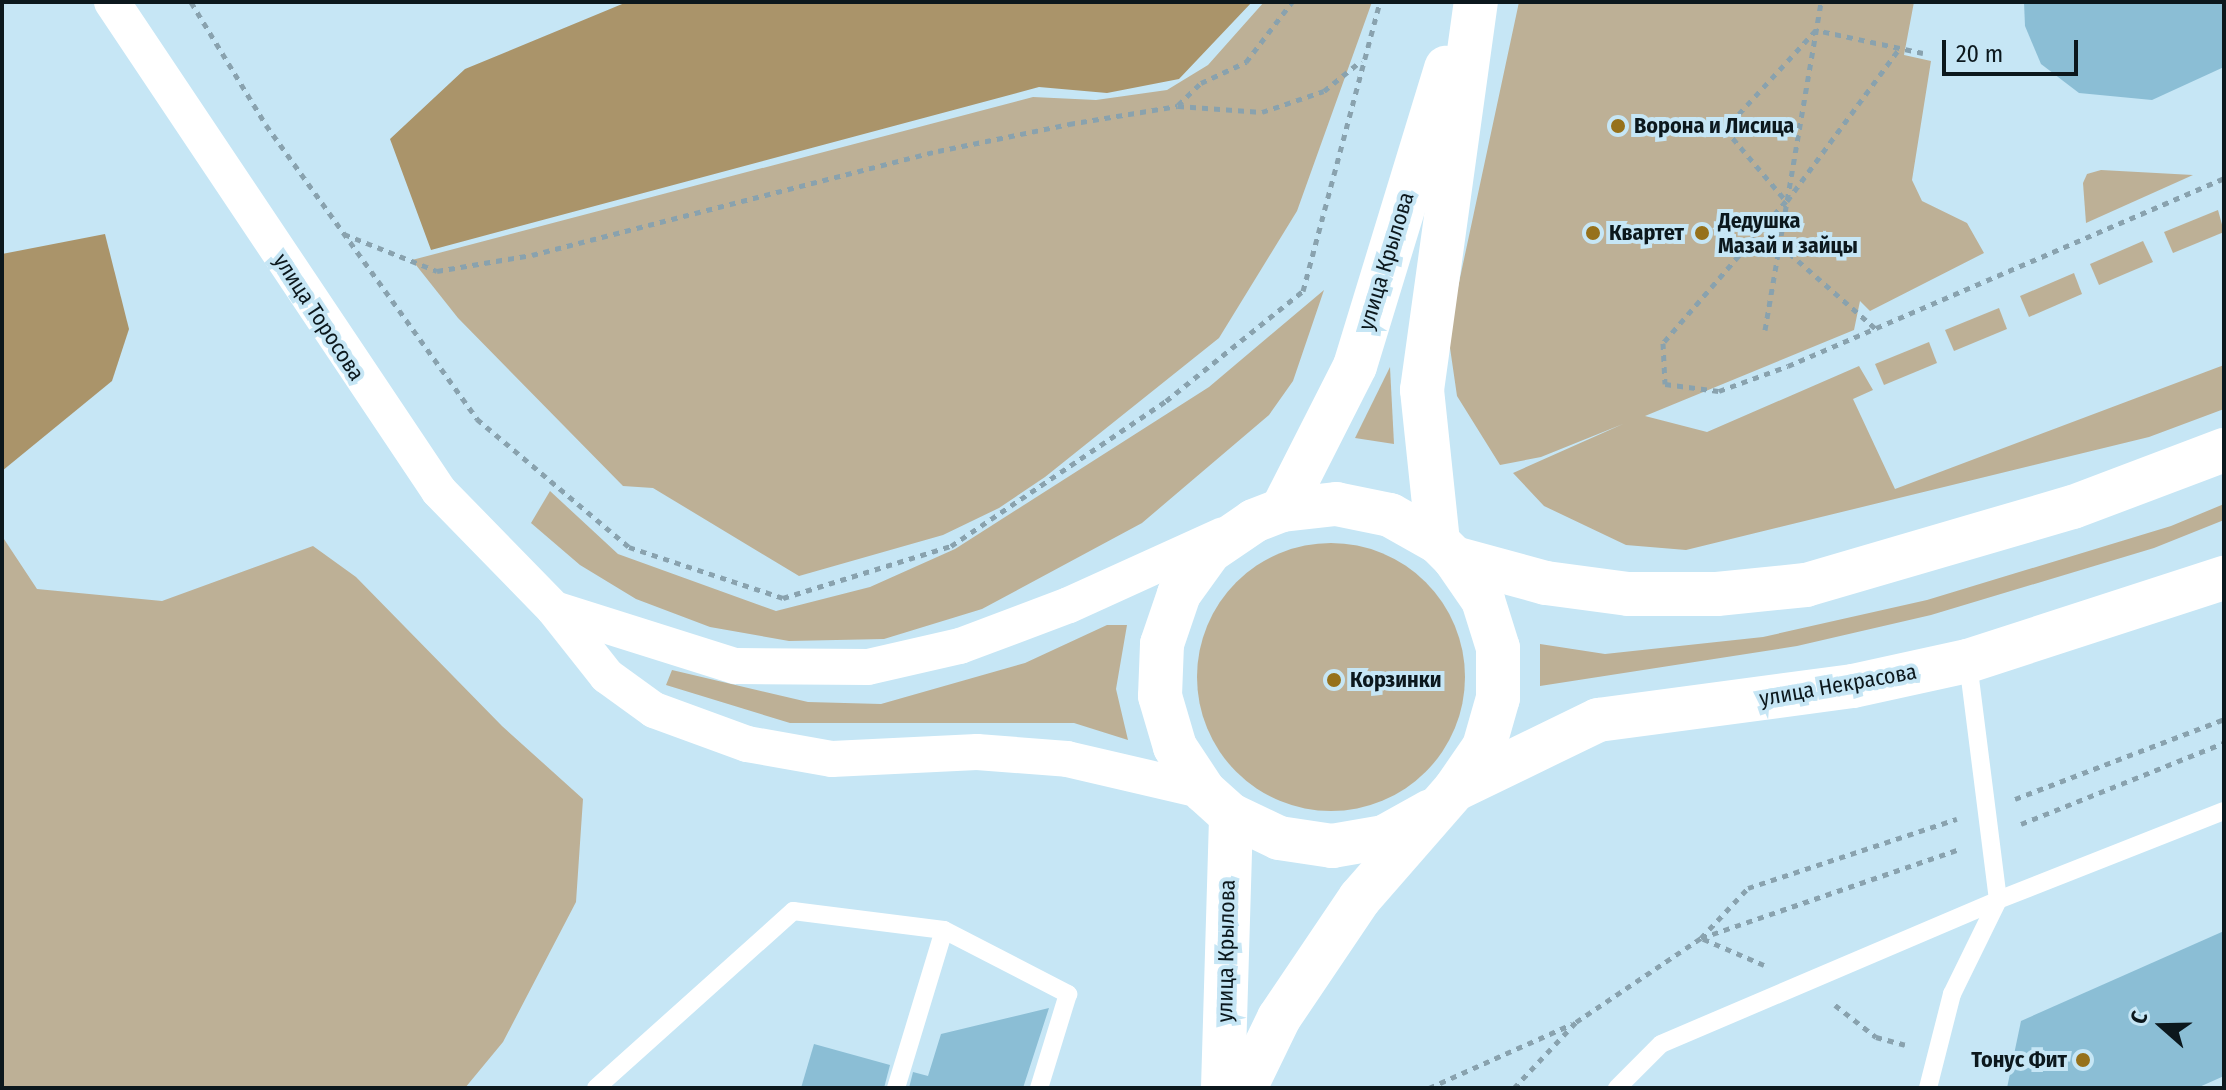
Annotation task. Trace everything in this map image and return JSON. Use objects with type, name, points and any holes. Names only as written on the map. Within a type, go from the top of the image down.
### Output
[{"type":"main road","name":"улица Крылова","points":[[1223,1088],[1217,803],[1171,735],[1160,696],[1162,644],[1179,594],[1210,551],[1268,516],[1355,366],[1467,2]]},
{"type":"main road","points":[[1245,1088],[1279,1018],[1344,922],[1484,747],[1498,698],[1498,648],[1483,600],[1446,550],[1422,390],[1476,2]]},
{"type":"main road","points":[[1268,516],[1350,507],[1390,515],[1446,550],[1546,583],[1628,594],[1717,594],[1806,585],[2073,507],[2224,450]]},
{"type":"main road","name":"улица Некрасова","points":[[1443,800],[1598,720],[1853,686],[1968,661],[2224,578]]},
{"type":"main road","points":[[1217,803],[1279,838],[1332,846],[1384,837],[1443,800]]},
{"type":"street","name":"улица Торосова","points":[[112,2],[439,491],[554,609],[607,676],[654,710],[747,744],[832,759],[977,752],[1067,759],[1217,803]]},
{"type":"street","points":[[554,609],[735,666],[868,667],[960,646],[1042,615],[1268,516]]},
{"type":"lane","points":[[1928,1088],[1952,994],[1998,900],[1988,840],[1968,661]]},
{"type":"lane","points":[[1617,1088],[1661,1044],[1998,900],[2224,811]]},
{"type":"lane","points":[[596,1088],[793,911],[944,930],[1068,994],[1039,1088]]},
{"type":"lane","points":[[896,1088],[944,930]]},
{"type":"path","points":[[191,2],[266,125],[477,419],[629,547],[783,598],[951,546],[1166,401],[1303,291],[1362,60],[1380,2]]},
{"type":"path","points":[[1178,106],[1201,83],[1246,62],[1292,2]]},
{"type":"path","points":[[1765,330],[1821,2]]},
{"type":"path","points":[[1816,30],[1923,53]]},
{"type":"path","points":[[1786,201],[1725,129],[1816,30]]},
{"type":"path","points":[[1900,48],[1786,201],[1663,343],[1665,384],[1719,391],[1877,330],[2224,178]]},
{"type":"path","points":[[344,234],[437,271],[532,255],[938,151],[1178,106],[1262,112],[1324,91],[1362,60]]},
{"type":"path","points":[[1780,245],[1877,330]]},
{"type":"path","points":[[1429,1088],[1576,1022],[1701,938],[1988,840],[2224,743]]},
{"type":"path","points":[[1701,938],[1805,982],[1876,1037],[1937,1053]]},
{"type":"path","points":[[1514,1088],[1576,1022]]},
{"type":"shaded area","points":[[627,2],[1252,2],[1179,79],[1107,93],[1039,87],[431,250],[390,139],[465,69]]},
{"type":"shaded area","points":[[1264,2],[1372,2],[1297,211],[1219,338],[1045,477],[999,508],[943,535],[799,576],[653,488],[623,486],[458,318],[412,260],[1033,97],[1096,100],[1167,90],[1208,65]]},
{"type":"shaded area","points":[[1519,2],[1914,2],[1904,55],[1931,61],[1912,180],[1922,201],[1967,223],[1984,253],[1870,311],[1860,301],[1854,330],[1645,416],[1707,432],[1859,366],[1873,390],[1853,399],[1895,489],[2224,365],[2224,409],[2149,437],[1686,550],[1626,545],[1544,506],[1513,473],[1623,424],[1541,457],[1500,465],[1457,396],[1448,334]]},
{"type":"shaded area","points":[[2101,170],[2193,175],[2086,223],[2083,183],[2087,174]]},
{"type":"shaded area","points":[[2218,210],[2224,232],[2173,253],[2164,232]]},
{"type":"shaded area","points":[[105,234],[129,329],[112,381],[2,471],[2,254]]},
{"type":"shaded area","points":[[2143,241],[2153,262],[2099,285],[2090,264]]},
{"type":"shaded area","points":[[2074,273],[2082,294],[2029,317],[2020,296]]},
{"type":"shaded area","points":[[1324,290],[1293,381],[1269,415],[1142,523],[982,609],[884,639],[789,641],[710,627],[636,599],[580,565],[531,523],[550,491],[618,554],[776,611],[870,587],[955,549],[1209,387]]},
{"type":"shaded area","points":[[1999,308],[2007,329],[1954,351],[1945,330]]},
{"type":"shaded area","points":[[1929,342],[1937,363],[1884,385],[1875,364]]},
{"type":"shaded area","points":[[1390,367],[1394,444],[1355,438]]},
{"type":"shaded area","points":[[2224,504],[2224,520],[2154,548],[1931,615],[1797,646],[1540,686],[1540,644],[1605,654],[1763,637],[1927,600],[2171,526]]},
{"type":"shaded area","points":[[2,536],[37,589],[162,601],[313,546],[356,577],[502,726],[583,799],[576,902],[503,1042],[465,1088],[2,1088]]},
{"type":"shaded area","points":[[1331,543],[1357,545],[1382,553],[1406,565],[1426,582],[1443,602],[1455,626],[1463,651],[1463,703],[1455,728],[1443,752],[1426,772],[1406,789],[1382,801],[1357,809],[1331,811],[1305,809],[1280,801],[1256,789],[1236,772],[1219,752],[1207,728],[1199,703],[1197,677],[1199,651],[1207,626],[1219,602],[1236,582],[1256,565],[1280,553],[1305,545]]},
{"type":"shaded area","points":[[1107,625],[1127,625],[1116,689],[1128,740],[1074,723],[790,723],[666,685],[672,670],[808,702],[881,704],[1025,663]]},
{"type":"building","points":[[2024,2],[2224,2],[2224,67],[2152,100],[2079,93],[2041,64],[2025,26]]},
{"type":"building","points":[[2224,931],[2224,1076],[2197,1088],[2007,1088],[2021,1021]]},
{"type":"building","points":[[1049,1008],[1023,1088],[909,1088],[913,1072],[928,1076],[941,1034]]},
{"type":"building","points":[[814,1044],[890,1065],[884,1088],[801,1088]]},
{"type":"place","name":"Ворона и Лисица","points":[[1618,126]]},
{"type":"place","name":"Квартет","points":[[1593,233]]},
{"type":"place","name":"Дедушка Мазай и зайцы","points":[[1702,233]]},
{"type":"place","name":"Корзинки","points":[[1334,680]]},
{"type":"place","name":"Тонус Фит","points":[[2083,1060]]}]
